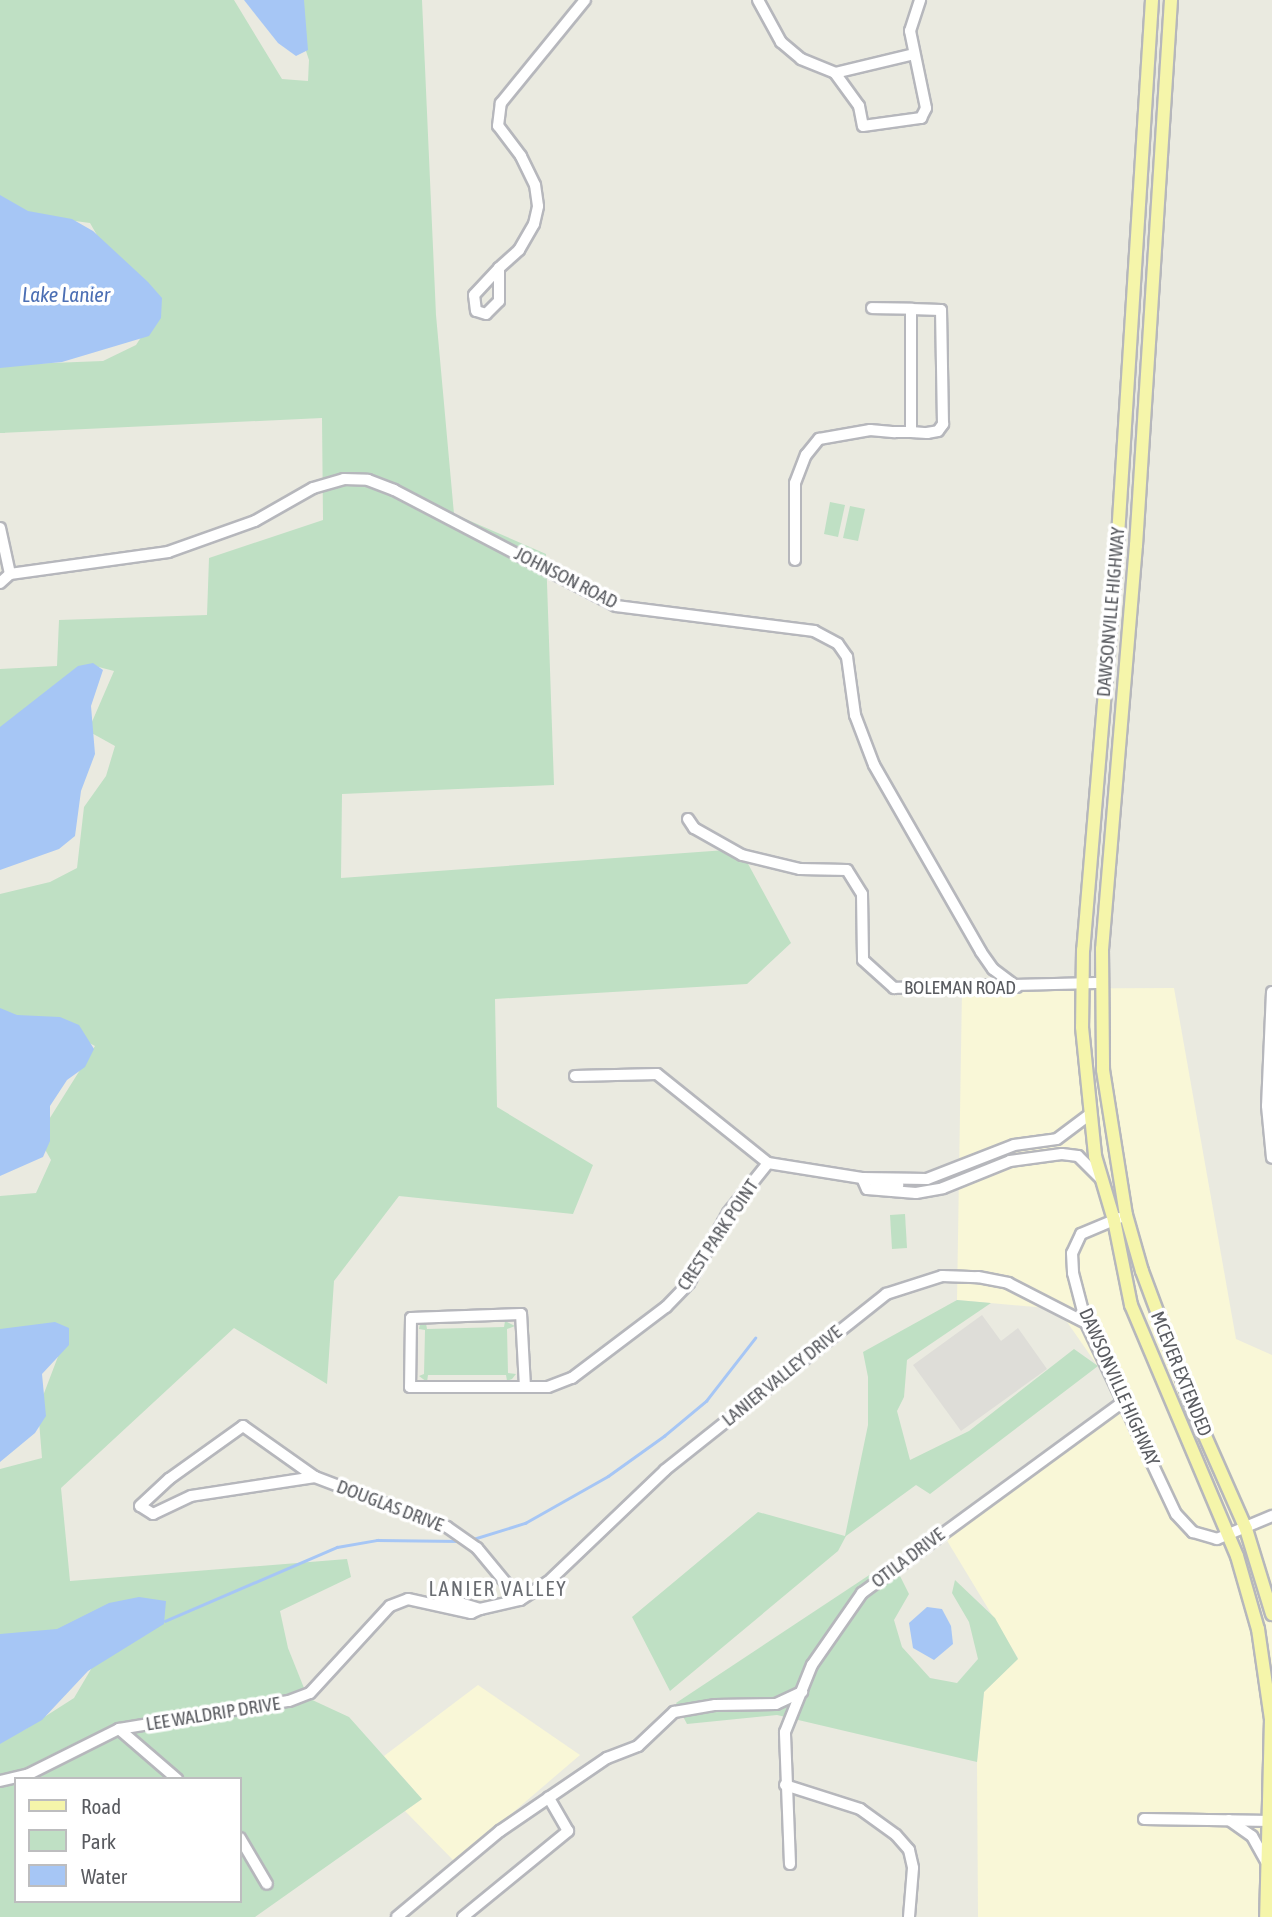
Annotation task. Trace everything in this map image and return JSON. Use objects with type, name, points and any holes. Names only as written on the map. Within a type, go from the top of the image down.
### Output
[{"type":"main road","name":"DAWSONVILLE HIGHWAY","points":[[1120,1218],[1103,1180],[1089,1115],[1082,984],[1152,0]]},
{"type":"main road","name":"DAWSONVILLE HIGHWAY","points":[[1171,0],[1146,393],[1101,983],[1104,1070],[1131,1305],[1229,1537],[1252,1602],[1270,1719],[1271,1821],[1266,1917]]},
{"type":"main road","name":"MCEVER EXTENDED","points":[[1120,1218],[1156,1315],[1247,1529]]},
{"type":"main road","points":[[1247,1529],[1272,1614]]},
{"type":"street","points":[[499,268],[519,250],[534,224],[538,206],[525,166],[498,126],[501,103],[585,0]]},
{"type":"street","points":[[758,0],[781,42],[801,59],[835,73],[859,106],[863,126],[921,118],[926,108],[910,30],[919,0]]},
{"type":"street","points":[[835,73],[914,54]]},
{"type":"street","points":[[795,560],[795,483],[806,455],[819,439],[870,430],[938,430],[944,406],[941,310],[872,308]]},
{"type":"street","points":[[911,309],[911,432]]},
{"type":"street","points":[[1125,393],[1146,393]]},
{"type":"street","name":"JOHNSON ROAD","points":[[10,574],[168,552],[255,520],[313,488],[344,479],[368,480],[474,528],[530,564],[616,606],[794,626],[827,636],[848,657],[855,715],[874,765],[981,952],[993,970],[1017,987]]},
{"type":"street","points":[[0,528],[10,574],[0,583]]},
{"type":"street","name":"BOLEMAN ROAD","points":[[688,819],[694,828],[742,856],[800,869],[847,870],[862,894],[863,960],[894,988],[1101,983]]},
{"type":"street","points":[[1272,992],[1268,996],[1267,1106],[1272,1158]]},
{"type":"street","points":[[575,1076],[657,1074],[768,1163],[862,1178],[867,1189],[932,1177],[1014,1145],[1069,1134],[1089,1115]]},
{"type":"street","points":[[1035,1142],[1038,1157]]},
{"type":"street","points":[[891,1186],[936,1189],[1010,1161],[1038,1157],[1078,1156],[1103,1180]]},
{"type":"street","name":"CREST PARK POINT","points":[[525,1387],[521,1314],[411,1318],[410,1387],[525,1387],[548,1387],[572,1378],[666,1307],[689,1283],[724,1219],[768,1163]]},
{"type":"street","points":[[932,1177],[936,1189]]},
{"type":"street","name":"DAWSONVILLE HIGHWAY","points":[[1120,1218],[1088,1228],[1072,1252],[1086,1323],[1184,1524],[1207,1537],[1229,1537]]},
{"type":"street","name":"LANIER VALLEY DRIVE","points":[[520,1600],[563,1569],[622,1506],[665,1470],[886,1294],[942,1276],[978,1277],[1008,1283],[1086,1323]]},
{"type":"street","name":"OTILA DRIVE","points":[[790,1864],[785,1732],[820,1655],[862,1593],[882,1574],[1123,1402]]},
{"type":"street","name":"DOUGLAS DRIVE","points":[[316,1477],[191,1496],[153,1514],[140,1506],[169,1479],[243,1426],[316,1477],[447,1527],[477,1548],[520,1600]]},
{"type":"street","points":[[1229,1537],[1272,1516]]},
{"type":"street","name":"LEE WALDRIP DRIVE","points":[[18,1777],[120,1729],[289,1702],[326,1681],[357,1639],[390,1606],[408,1599],[438,1603],[471,1613],[520,1600]]},
{"type":"street","points":[[397,1917],[500,1830],[607,1758],[638,1746],[674,1712],[715,1705],[776,1704],[802,1692]]},
{"type":"street","points":[[120,1729],[175,1777]]},
{"type":"street","points":[[785,1785],[860,1809],[896,1835],[909,1850],[913,1868],[909,1917]]},
{"type":"street","points":[[463,1917],[568,1831],[548,1797]]},
{"type":"street","points":[[1144,1819],[1271,1821]]},
{"type":"street","points":[[1228,1820],[1252,1836],[1268,1866]]},
{"type":"street","points":[[242,1841],[267,1884]]},
{"type":"shaded area","points":[[1174,988],[1236,1339],[1272,1355],[1272,1917],[978,1917],[977,1763],[984,1692],[1018,1658],[940,1529],[1120,1398],[1058,1309],[957,1300],[962,989]]},
{"type":"shaded area","points":[[982,1315],[1001,1341],[1018,1328],[1047,1369],[961,1431],[913,1365]]},
{"type":"shaded area","points":[[478,1685],[580,1755],[455,1862],[405,1811],[422,1799],[384,1756]]},
{"type":"green space","points":[[0,0],[234,0],[282,79],[308,81],[309,60],[293,12],[294,0],[422,0],[436,315],[454,514],[546,554],[554,785],[342,794],[341,878],[740,849],[791,943],[747,984],[495,999],[497,1107],[593,1165],[573,1214],[399,1196],[334,1281],[327,1384],[234,1328],[61,1488],[70,1581],[347,1559],[351,1577],[280,1611],[288,1648],[308,1698],[349,1717],[422,1799],[255,1917],[0,1917],[0,1737],[24,1730],[74,1698],[97,1659],[0,1638],[0,1469],[42,1458],[38,1409],[62,1346],[0,1335],[0,1196],[36,1193],[51,1160],[38,1137],[95,1046],[74,1035],[0,1013],[0,894],[50,882],[77,868],[84,807],[106,776],[115,746],[88,731],[114,671],[91,665],[0,731],[0,669],[57,666],[59,620],[207,615],[209,558],[323,520],[322,418],[0,433],[0,365],[103,361],[136,345],[158,311],[105,249],[90,223],[0,211]]},
{"type":"green space","points":[[830,502],[845,505],[838,537],[824,534]]},
{"type":"green space","points":[[850,506],[865,509],[858,541],[843,538]]},
{"type":"green space","points":[[905,1214],[907,1248],[892,1249],[890,1215]]},
{"type":"green space","points":[[957,1300],[991,1303],[907,1360],[904,1397],[897,1411],[910,1460],[969,1431],[1074,1349],[1098,1366],[930,1494],[916,1485],[846,1536],[838,1551],[670,1691],[632,1617],[758,1512],[845,1536],[868,1425],[868,1377],[863,1352]]},
{"type":"green space","points":[[505,1321],[515,1326],[507,1329],[508,1373],[516,1374],[512,1379],[507,1381],[506,1375],[428,1375],[427,1382],[419,1376],[424,1374],[425,1330],[419,1329],[420,1324],[426,1323],[427,1329],[504,1327]]},
{"type":"green space","points":[[892,1560],[909,1594],[894,1620],[902,1647],[930,1678],[957,1683],[978,1659],[969,1622],[952,1593],[955,1580],[995,1618],[1018,1659],[984,1692],[977,1762],[777,1715],[687,1724],[676,1703]]},
{"type":"water","points":[[244,0],[304,0],[308,50],[296,56],[278,43]]},
{"type":"water","name":"Lake Lanier","points":[[0,195],[28,211],[72,219],[93,231],[148,282],[162,298],[161,318],[149,336],[62,362],[0,368]]},
{"type":"water","points":[[93,663],[103,670],[91,706],[95,754],[81,791],[75,836],[59,849],[0,870],[0,727],[78,666]]},
{"type":"water","points":[[0,1008],[17,1015],[60,1017],[79,1025],[94,1049],[85,1067],[67,1080],[50,1106],[50,1141],[43,1157],[0,1176]]},
{"type":"water","points":[[55,1322],[69,1328],[69,1345],[42,1374],[46,1416],[35,1433],[0,1462],[0,1329]]},
{"type":"water","points":[[139,1597],[166,1601],[164,1624],[88,1671],[42,1720],[0,1744],[0,1634],[57,1629],[109,1603]]},
{"type":"water","points":[[927,1607],[942,1609],[951,1626],[953,1644],[934,1660],[913,1648],[909,1623]]},
{"type":"waterway","points":[[470,1540],[525,1523],[608,1476],[664,1436],[706,1401],[755,1338]]},
{"type":"waterway","points":[[165,1621],[337,1547],[377,1540],[460,1541]]},
{"type":"district","name":"LANIER VALLEY","points":[[498,1588]]}]
